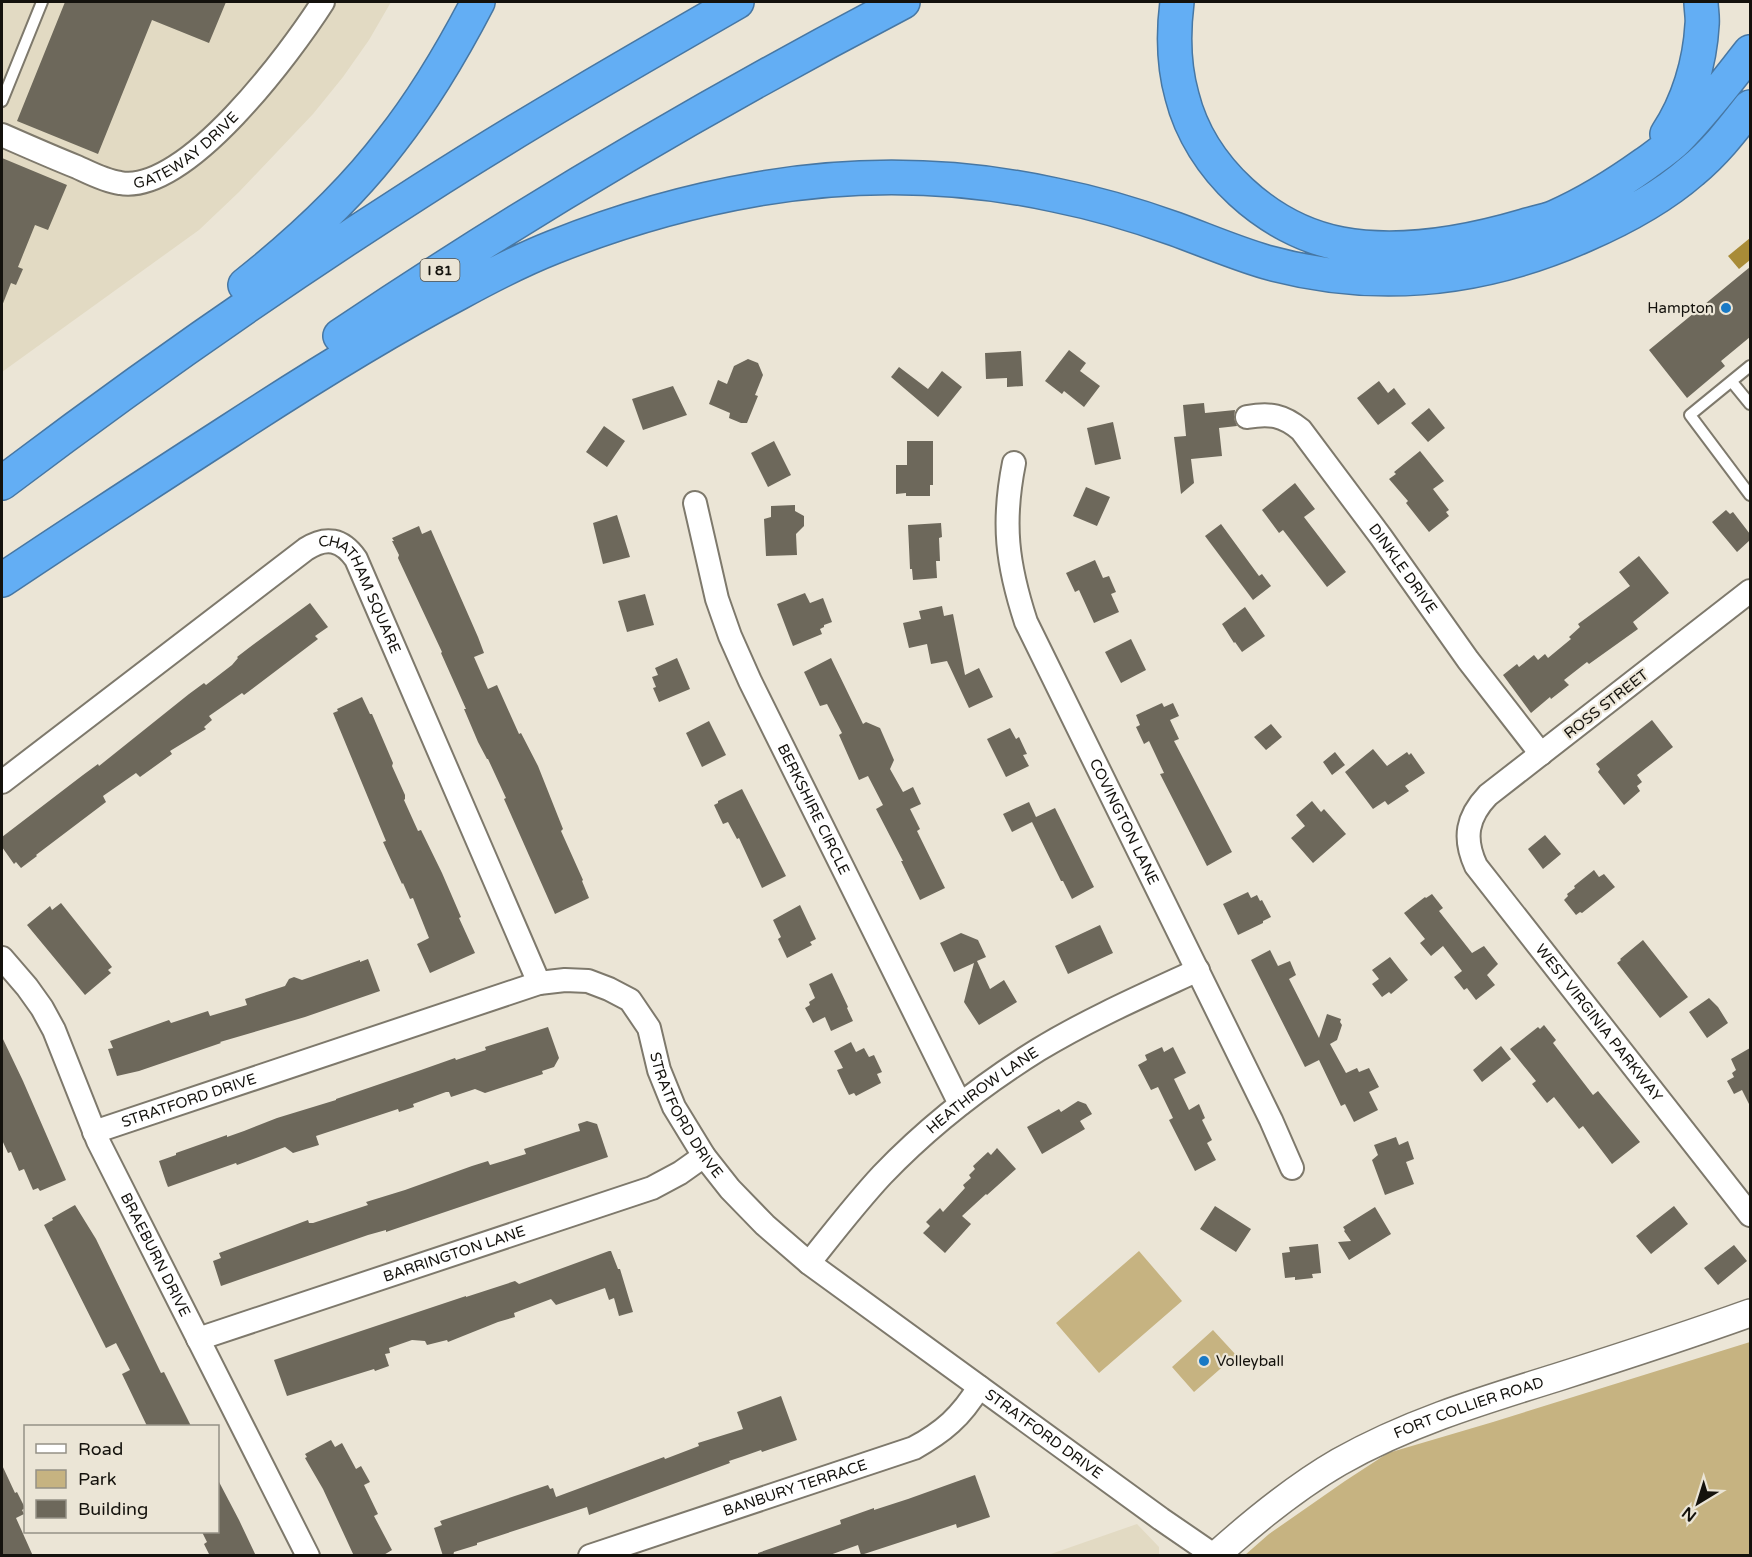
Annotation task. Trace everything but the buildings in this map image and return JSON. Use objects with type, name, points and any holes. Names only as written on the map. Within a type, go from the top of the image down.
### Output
[{"type":"highway","points":[[2,481],[266,269],[347,192],[391,142],[424,96],[478,2]]},
{"type":"highway","points":[[2,481],[197,341],[344,241],[582,91],[737,2]]},
{"type":"highway","name":"I 81","points":[[2,579],[236,407],[403,294],[571,188],[678,125],[903,2]]},
{"type":"highway","points":[[1177,2],[1173,31],[1175,62],[1182,98],[1207,152],[1226,176],[1252,201],[1277,219],[1310,235],[1339,244],[1370,248],[1417,247],[1491,236],[1553,218],[1583,203],[1618,183],[1682,134],[1750,52]]},
{"type":"highway","points":[[1650,160],[1672,127],[1694,75],[1702,25],[1701,2]]},
{"type":"highway","points":[[2,579],[321,371],[417,315],[506,268],[555,247],[618,224],[692,202],[762,188],[844,179],[949,179],[1058,195],[1178,230],[1266,262],[1314,273],[1396,280],[1432,278],[1510,263],[1558,248],[1637,211],[1666,192],[1705,160],[1750,107]]},
{"type":"street","name":"GATEWAY DRIVE","points":[[2,135],[95,175],[120,183],[155,179],[178,166],[236,114],[263,84],[323,2]]},
{"type":"street","name":"DINKLE DRIVE","points":[[1247,417],[1262,414],[1277,416],[1292,422],[1301,430],[1381,537],[1468,660],[1541,754]]},
{"type":"street","name":"COVINGTON LANE","points":[[1014,463],[1008,491],[1006,526],[1009,561],[1026,622],[1198,970],[1292,1168]]},
{"type":"street","name":"BERKSHIRE CIRCLE","points":[[695,503],[717,599],[730,636],[750,681],[960,1104]]},
{"type":"street","name":"CHATHAM SQUARE","points":[[2,782],[306,549],[325,541],[343,545],[356,559],[539,983]]},
{"type":"street","name":"ROSS STREET","points":[[1469,824],[1477,806],[1488,795],[1750,591]]},
{"type":"street","name":"WEST VIRGINIA PARKWAY","points":[[1469,824],[1470,855],[1476,866],[1750,1215]]},
{"type":"street","name":"BRAEBURN DRIVE","points":[[2,958],[27,987],[50,1023],[94,1132],[308,1556]]},
{"type":"street","name":"HEATHROW LANE","points":[[809,1263],[884,1174],[960,1104],[1039,1049],[1091,1020],[1198,970]]},
{"type":"street","name":"STRATFORD DRIVE","points":[[94,1132],[539,983],[565,980],[588,981],[630,1000],[649,1028],[659,1070],[674,1107],[704,1156],[730,1189],[765,1226],[809,1263],[979,1388],[1215,1556]]},
{"type":"street","name":"BARRINGTON LANE","points":[[198,1339],[652,1188],[680,1173],[704,1156]]},
{"type":"street","name":"FORT COLLIER ROAD","points":[[1215,1556],[1268,1510],[1314,1477],[1398,1432],[1451,1411],[1620,1358],[1750,1313]]},
{"type":"street","name":"BANBURY TERRACE","points":[[590,1556],[914,1448],[954,1422],[979,1388]]},
{"type":"lane","points":[[2,101],[42,2]]},
{"type":"lane","points":[[1750,366],[1690,416],[1750,495]]},
{"type":"lane","points":[[1732,382],[1750,404]]},
{"type":"shaded area","points":[[2,2],[391,2],[369,40],[343,77],[313,114],[239,192],[199,230],[2,372]]},
{"type":"shaded area","points":[[1750,238],[1750,260],[1739,269],[1728,256]]},
{"type":"shaded area","points":[[1137,1524],[1159,1547],[1159,1555],[1048,1555]]},
{"type":"green space","points":[[1139,1251],[1182,1301],[1099,1373],[1056,1323]]},
{"type":"green space","name":"Volleyball","points":[[1213,1330],[1236,1355],[1194,1392],[1172,1367]]},
{"type":"green space","points":[[1750,1342],[1750,1555],[1245,1555],[1269,1534],[1388,1453]]},
{"type":"place","name":"Hampton","points":[[1726,308]]},
{"type":"place","name":"Volleyball","points":[[1204,1361]]}]
